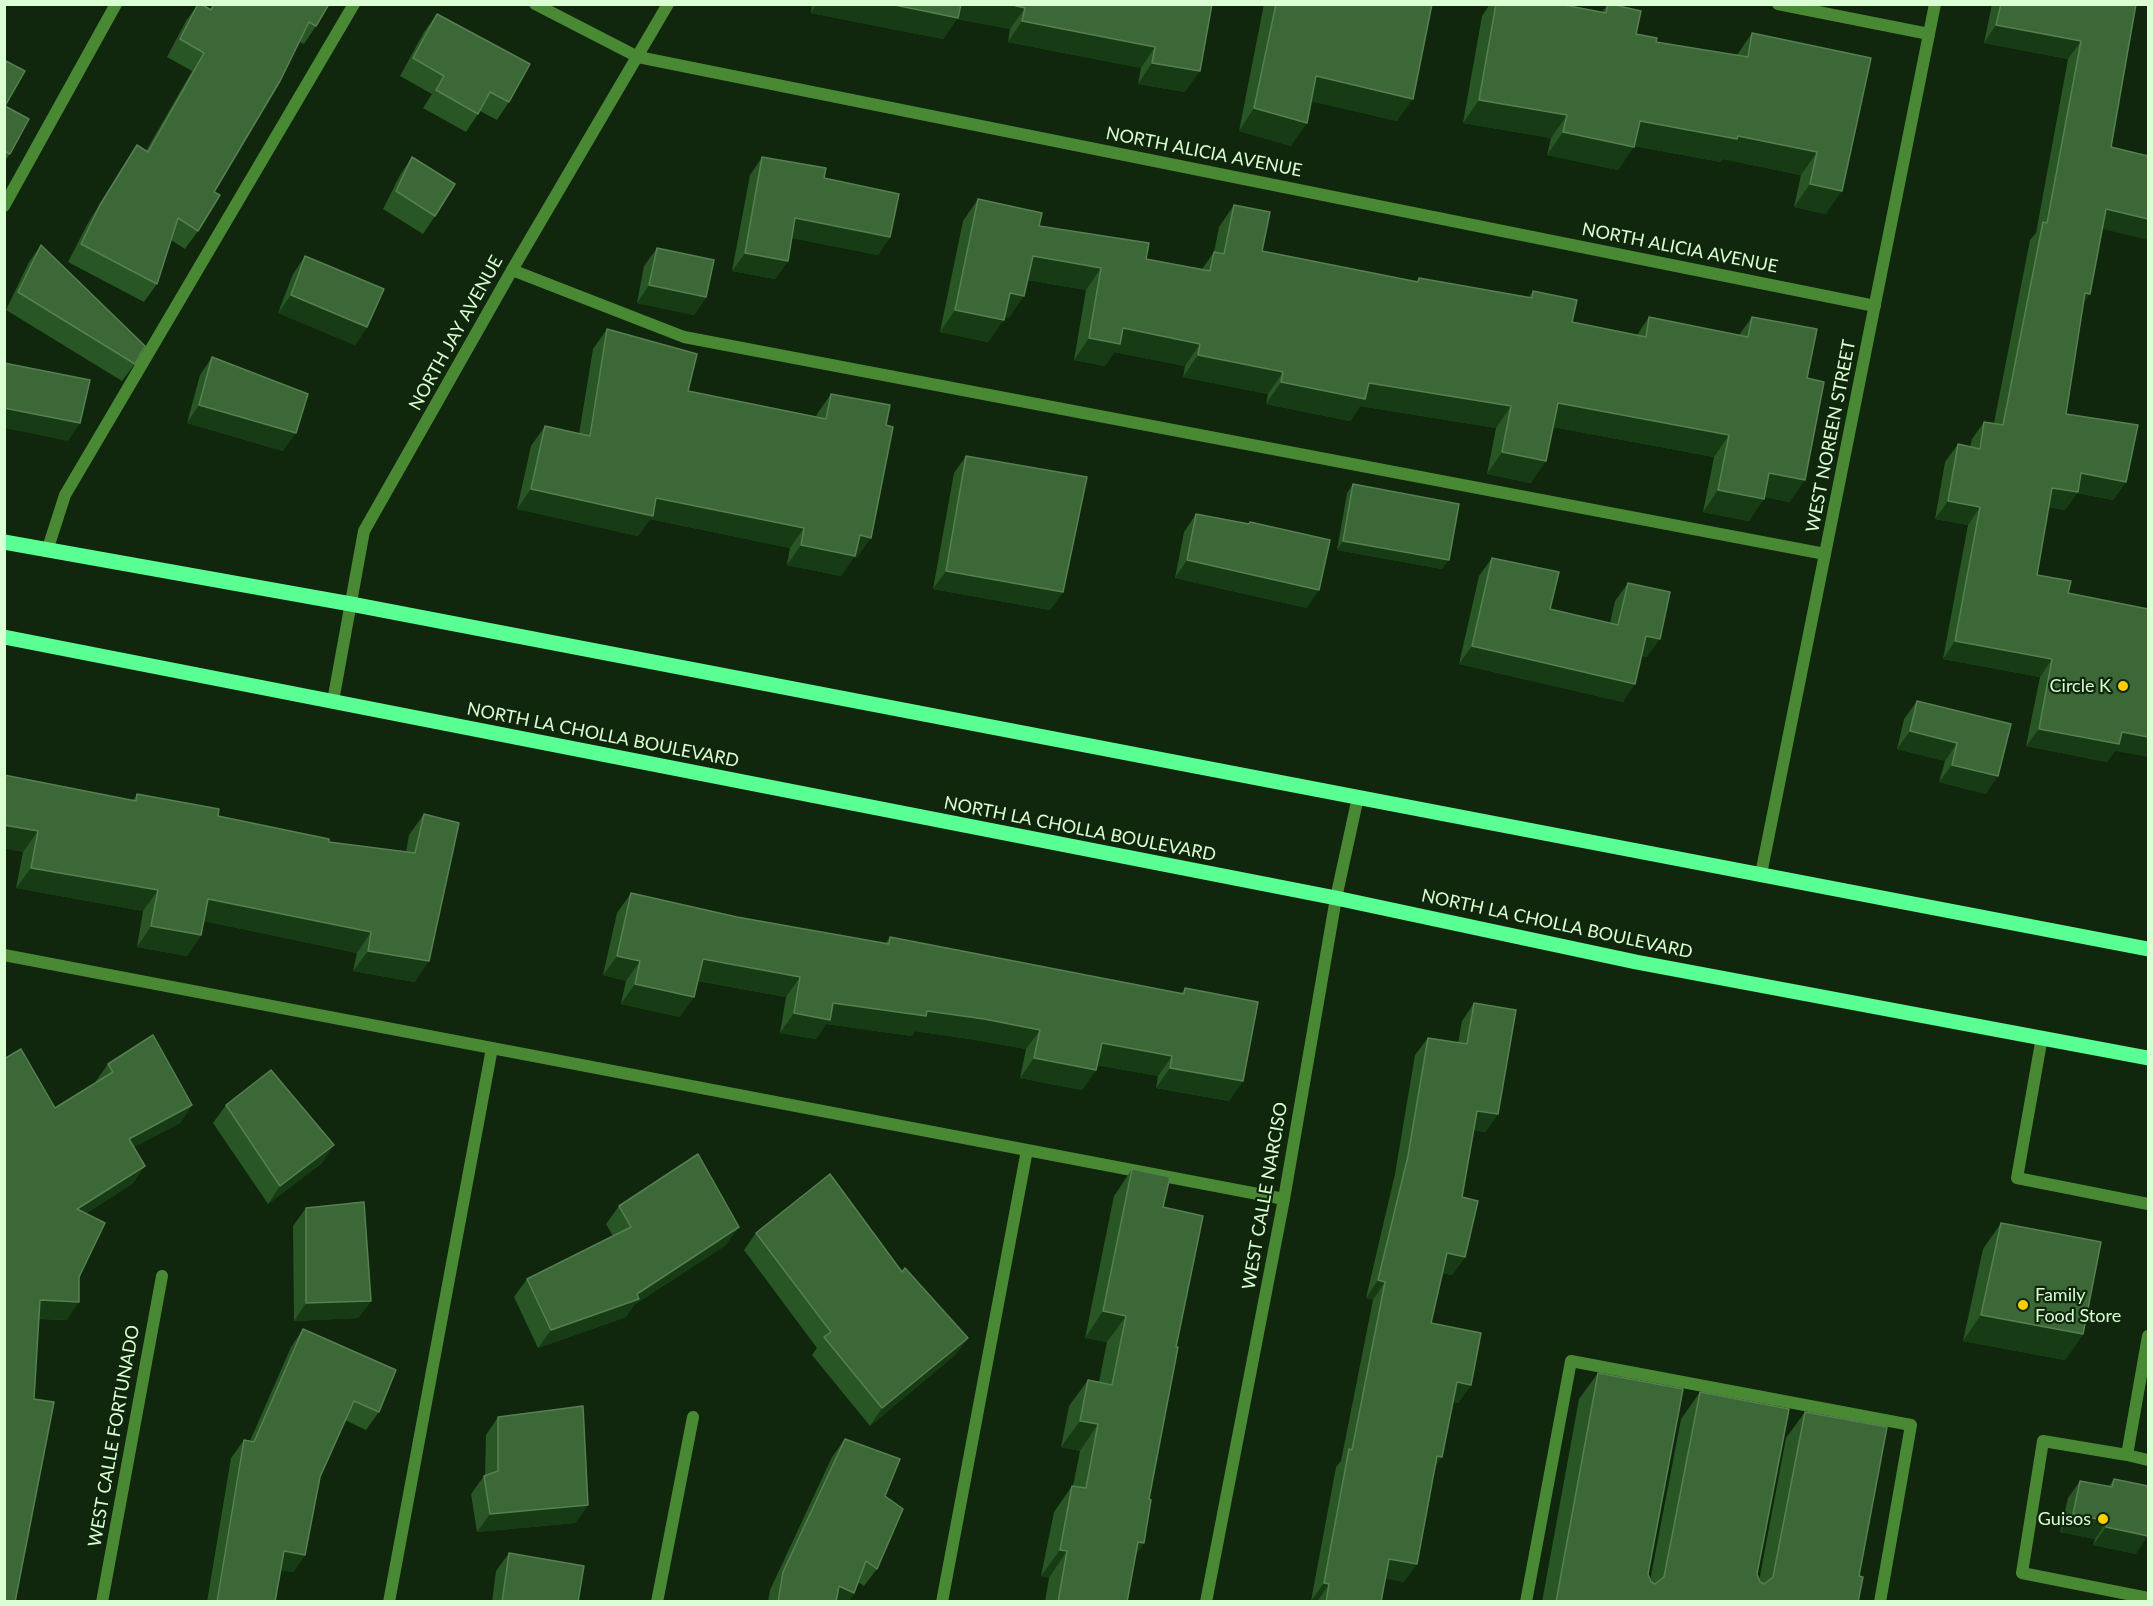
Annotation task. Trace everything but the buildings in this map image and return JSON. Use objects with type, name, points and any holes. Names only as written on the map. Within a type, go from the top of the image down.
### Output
[{"type":"main road","points":[[4,542],[351,604],[2148,949]]},
{"type":"main road","name":"NORTH LA CHOLLA BOULEVARD","points":[[4,637],[1336,898],[1635,962],[2148,1058]]},
{"type":"street","points":[[4,206],[116,4]]},
{"type":"street","points":[[47,551],[65,495],[354,4]]},
{"type":"street","name":"NORTH ALICIA AVENUE","points":[[535,4],[638,57],[1875,306]]},
{"type":"street","name":"NORTH JAY AVENUE","points":[[333,701],[364,531],[512,270],[668,4]]},
{"type":"street","points":[[1778,4],[1929,34]]},
{"type":"street","name":"WEST NOREEN STREET","points":[[1761,874],[1935,4]]},
{"type":"street","points":[[512,270],[684,337],[1825,554]]},
{"type":"street","name":"WEST CALLE NARCISO","points":[[1206,1602],[1284,1199],[1336,898],[1358,797]]},
{"type":"street","points":[[4,955],[1284,1199]]},
{"type":"street","points":[[2042,1037],[2017,1178],[2148,1204]]},
{"type":"street","points":[[389,1602],[492,1048]]},
{"type":"street","points":[[942,1602],[1028,1150]]},
{"type":"street","name":"WEST CALLE FORTUNADO","points":[[102,1602],[162,1276]]},
{"type":"street","points":[[2127,1455],[2143,1389],[2148,1336]]},
{"type":"street","points":[[1526,1602],[1571,1361],[1679,1387],[1784,1407],[1911,1425],[1880,1602]]},
{"type":"street","points":[[657,1602],[693,1417]]},
{"type":"street","points":[[2148,1460],[2043,1441],[2022,1573],[2148,1598]]},
{"type":"place","name":"Circle K","points":[[2123,686]]},
{"type":"place","name":"Family Food Store","points":[[2023,1305]]},
{"type":"place","name":"Guisos","points":[[2103,1519]]}]
